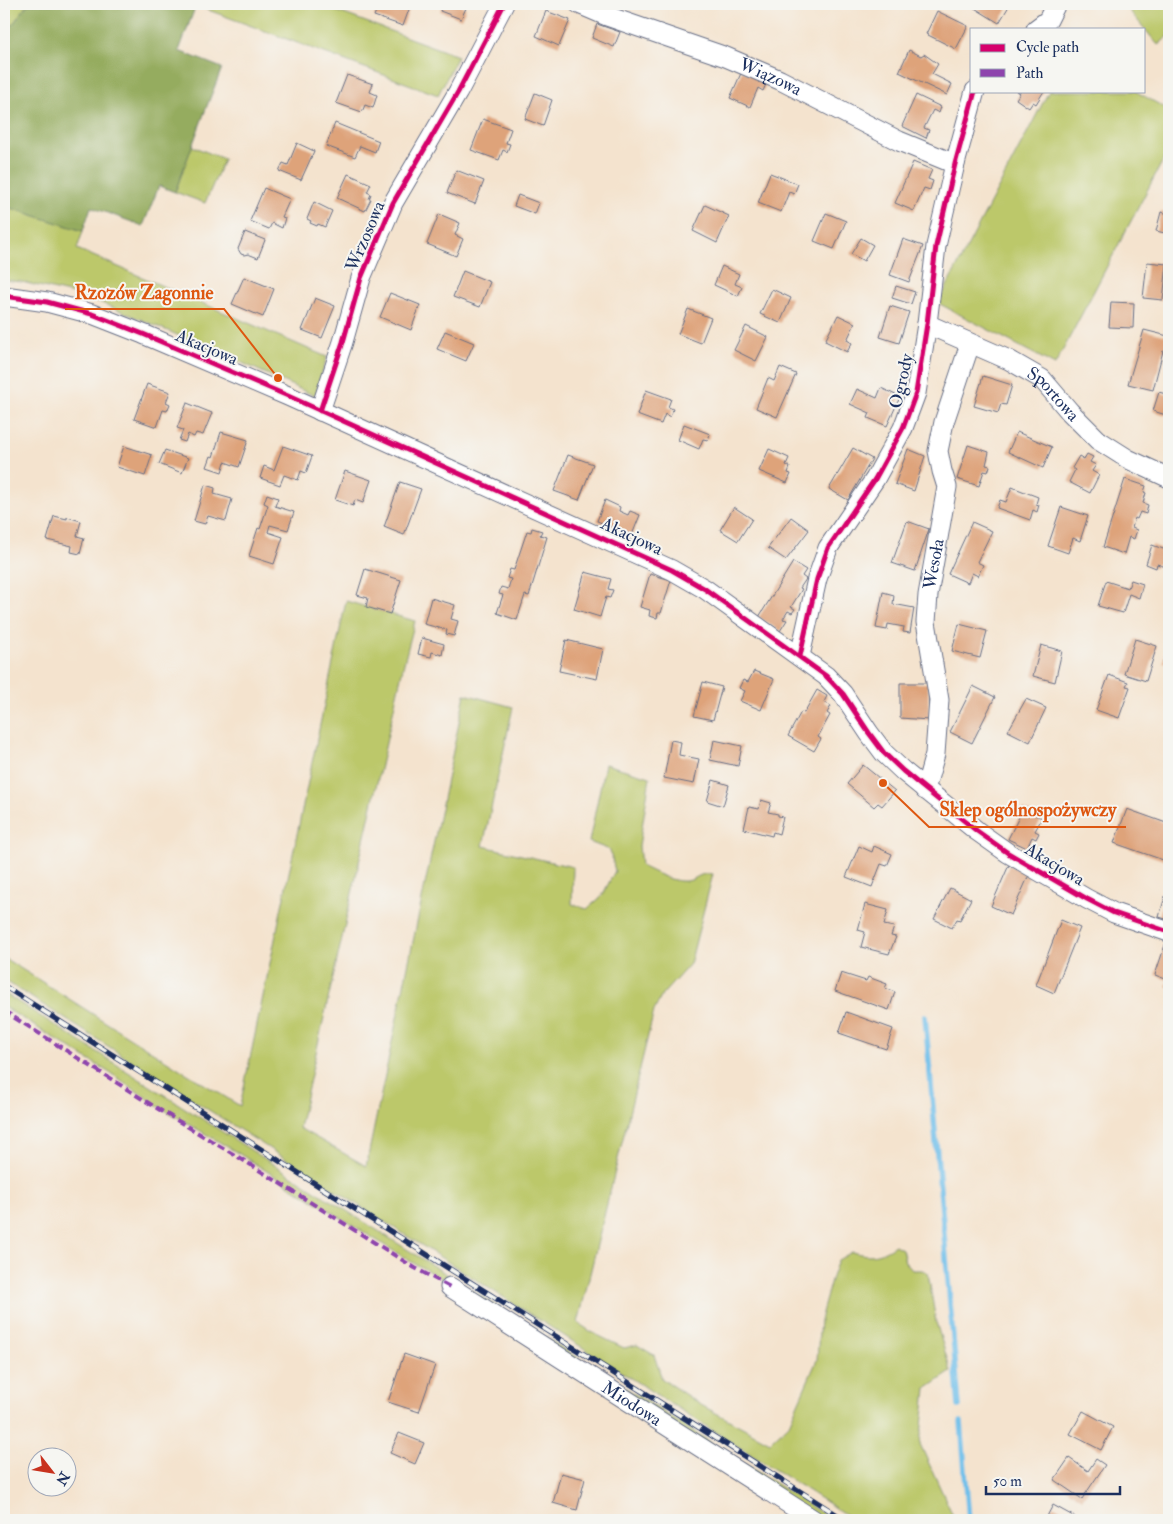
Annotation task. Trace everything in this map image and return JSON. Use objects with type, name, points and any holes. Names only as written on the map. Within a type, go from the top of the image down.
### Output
[{"type":"street","name":"Wrzosowa","points":[[320,411],[343,342],[361,278],[393,203],[458,92],[504,4]]},
{"type":"street","name":"Wiązowa","points":[[579,4],[607,16],[726,57],[780,80],[899,141],[955,164]]},
{"type":"street","points":[[1037,28],[1048,20],[1056,4]]},
{"type":"street","name":"Ogrody","points":[[800,656],[817,579],[828,548],[875,479],[903,428],[916,393],[927,324],[936,246],[955,164],[975,92]]},
{"type":"street","name":"Akacjowa","points":[[4,296],[47,302],[92,314],[192,355],[672,570],[705,589],[826,676],[843,694],[884,753],[925,790],[991,841],[1087,899],[1114,913],[1169,932]]},
{"type":"street","name":"Sportowa","points":[[927,324],[1009,360],[1042,380],[1098,440],[1128,459],[1169,478]]},
{"type":"street","name":"Wesoła","points":[[925,790],[935,754],[938,700],[926,622],[928,595],[947,487],[938,450],[944,422],[970,344]]},
{"type":"street","name":"Miodowa","points":[[450,1287],[814,1520]]},
{"type":"green space","points":[[4,4],[28,4],[4,36]]},
{"type":"green space","points":[[28,4],[196,5],[179,51],[222,68],[175,192],[159,186],[143,226],[91,207],[83,231],[4,206],[4,36]]},
{"type":"green space","points":[[192,4],[320,5],[458,56],[438,95]]},
{"type":"green space","points":[[1124,4],[1169,4],[1169,36],[1158,45],[1146,28],[1144,28]]},
{"type":"green space","points":[[1048,92],[1137,92],[1169,110],[1169,149],[1055,365],[938,303]]},
{"type":"green space","points":[[192,146],[224,159],[205,203],[175,192]]},
{"type":"green space","points":[[5,205],[83,231],[77,249],[327,357],[315,396],[227,356],[90,298],[22,282],[4,280]]},
{"type":"green space","points":[[346,601],[415,621],[299,1128],[366,1166],[465,694],[513,707],[483,846],[573,867],[572,904],[587,909],[602,896],[615,871],[610,850],[589,842],[605,764],[650,777],[639,846],[641,866],[679,881],[691,880],[703,874],[713,874],[690,964],[662,995],[654,1011],[578,1323],[593,1333],[624,1348],[637,1345],[654,1355],[662,1379],[701,1405],[770,1442],[789,1424],[817,1360],[820,1320],[838,1260],[852,1252],[864,1255],[874,1254],[895,1245],[902,1249],[905,1262],[912,1270],[922,1270],[928,1273],[936,1322],[951,1372],[926,1389],[920,1444],[955,1520],[854,1520],[4,980],[4,958],[240,1106]]},
{"type":"green space","points":[[4,993],[833,1520],[820,1520],[452,1284],[408,1260],[238,1153],[158,1106],[118,1078],[4,1007]]},
{"type":"building","points":[[379,4],[411,4],[403,26],[374,16]]},
{"type":"building","points":[[443,4],[456,4],[466,8],[461,19],[440,11]]},
{"type":"building","points":[[974,4],[1006,4],[1009,6],[999,23],[973,7]]},
{"type":"building","points":[[546,11],[570,20],[559,46],[536,36]]},
{"type":"building","points":[[937,11],[968,26],[956,49],[926,34]]},
{"type":"building","points":[[597,24],[620,32],[614,47],[592,38]]},
{"type":"building","points":[[909,50],[921,56],[924,54],[938,64],[932,74],[952,84],[947,95],[899,72]]},
{"type":"building","points":[[742,71],[767,82],[763,91],[758,88],[750,107],[730,98]]},
{"type":"building","points":[[347,75],[373,84],[370,92],[377,95],[373,108],[365,105],[362,112],[336,103]]},
{"type":"building","points":[[1018,92],[1043,92],[1036,104],[1033,102],[1029,108],[1016,99],[1020,93]]},
{"type":"building","points":[[535,93],[552,100],[543,126],[525,119]]},
{"type":"building","points":[[916,95],[941,107],[939,113],[933,110],[924,128],[929,130],[926,138],[902,126]]},
{"type":"building","points":[[483,119],[511,129],[506,143],[510,144],[507,152],[503,150],[499,160],[471,150]]},
{"type":"building","points":[[335,123],[379,141],[375,152],[360,146],[355,157],[326,146]]},
{"type":"building","points":[[297,143],[314,151],[301,180],[279,171],[283,163],[288,165]]},
{"type":"building","points":[[913,162],[932,170],[928,179],[933,181],[930,190],[924,188],[914,211],[895,203]]},
{"type":"building","points":[[456,170],[484,181],[475,204],[447,193]]},
{"type":"building","points":[[770,173],[798,184],[794,194],[789,192],[781,212],[758,203]]},
{"type":"building","points":[[348,174],[371,184],[367,192],[371,194],[369,199],[371,199],[365,211],[337,198]]},
{"type":"building","points":[[264,188],[290,199],[282,217],[285,218],[282,228],[272,223],[269,229],[250,221]]},
{"type":"building","points":[[518,195],[539,203],[535,214],[514,206]]},
{"type":"building","points":[[314,202],[332,211],[325,227],[310,223],[311,221],[307,219]]},
{"type":"building","points":[[705,205],[729,216],[717,243],[693,231]]},
{"type":"building","points":[[1161,212],[1169,214],[1169,234],[1156,231]]},
{"type":"building","points":[[826,213],[846,221],[834,249],[814,241]]},
{"type":"building","points":[[439,214],[460,223],[455,235],[463,239],[456,256],[427,244]]},
{"type":"building","points":[[245,232],[265,240],[258,258],[248,254],[241,254],[238,249]]},
{"type":"building","points":[[861,238],[873,245],[864,261],[851,254]]},
{"type":"building","points":[[903,239],[923,246],[909,282],[890,275]]},
{"type":"building","points":[[1147,262],[1167,264],[1163,300],[1143,298]]},
{"type":"building","points":[[722,266],[739,274],[735,284],[742,287],[738,296],[714,285]]},
{"type":"building","points":[[463,271],[490,282],[480,307],[453,297]]},
{"type":"building","points":[[244,277],[274,289],[263,317],[232,304]]},
{"type":"building","points":[[896,286],[915,292],[911,304],[892,298]]},
{"type":"building","points":[[772,289],[791,298],[780,323],[760,314]]},
{"type":"building","points":[[390,293],[420,305],[411,330],[380,317]]},
{"type":"building","points":[[315,298],[335,306],[322,338],[302,330]]},
{"type":"building","points":[[1111,302],[1134,303],[1133,328],[1109,327]]},
{"type":"building","points":[[890,306],[909,312],[899,343],[880,337]]},
{"type":"building","points":[[688,309],[711,318],[701,343],[678,334]]},
{"type":"building","points":[[838,315],[855,323],[847,340],[852,343],[847,352],[825,341]]},
{"type":"building","points":[[746,326],[768,337],[756,361],[734,350]]},
{"type":"building","points":[[1144,330],[1168,336],[1167,339],[1169,340],[1169,353],[1163,351],[1153,390],[1128,384]]},
{"type":"building","points":[[445,331],[474,343],[466,361],[437,349]]},
{"type":"building","points":[[780,367],[796,374],[777,417],[756,408],[768,378],[774,381]]},
{"type":"building","points":[[983,376],[1012,385],[1006,405],[1001,404],[998,413],[974,406]]},
{"type":"building","points":[[147,384],[170,392],[166,402],[170,404],[167,411],[163,410],[157,427],[134,419]]},
{"type":"building","points":[[881,388],[900,397],[887,426],[868,418],[870,413],[850,404],[857,389],[877,398]]},
{"type":"building","points":[[646,390],[671,399],[668,407],[673,409],[670,417],[665,414],[661,424],[637,415]]},
{"type":"building","points":[[1159,392],[1169,395],[1166,415],[1153,411]]},
{"type":"building","points":[[187,403],[212,413],[203,435],[196,433],[194,437],[188,434],[185,442],[179,440],[183,430],[177,428]]},
{"type":"building","points":[[684,424],[710,434],[708,440],[703,439],[699,449],[678,440]]},
{"type":"building","points":[[221,432],[248,440],[239,467],[225,462],[222,472],[207,467],[211,456],[213,457]]},
{"type":"building","points":[[1017,432],[1052,447],[1043,468],[1008,452]]},
{"type":"building","points":[[968,445],[989,452],[986,465],[990,466],[988,472],[984,471],[979,486],[957,479]]},
{"type":"building","points":[[124,446],[152,455],[145,476],[117,467]]},
{"type":"building","points":[[283,446],[312,456],[306,473],[301,471],[298,480],[284,475],[280,485],[260,478],[264,466],[274,470]]},
{"type":"building","points":[[853,448],[872,459],[848,500],[829,489]]},
{"type":"building","points":[[769,449],[789,458],[786,465],[790,467],[788,473],[791,474],[787,483],[759,471]]},
{"type":"building","points":[[908,449],[925,456],[914,491],[895,484]]},
{"type":"building","points":[[165,450],[188,458],[182,473],[159,464]]},
{"type":"building","points":[[1087,454],[1093,457],[1090,462],[1096,465],[1092,471],[1099,475],[1090,493],[1069,482],[1075,470],[1072,468],[1079,456],[1084,459]]},
{"type":"building","points":[[568,455],[593,464],[579,500],[554,491]]},
{"type":"building","points":[[345,471],[371,480],[363,503],[355,500],[353,506],[335,500]]},
{"type":"building","points":[[1125,479],[1146,486],[1143,503],[1148,505],[1146,514],[1140,512],[1137,519],[1135,518],[1132,528],[1137,530],[1134,539],[1129,537],[1124,554],[1103,547]]},
{"type":"building","points":[[400,482],[421,489],[404,535],[384,527]]},
{"type":"building","points":[[205,485],[215,488],[214,494],[232,499],[226,521],[208,516],[205,524],[194,521]]},
{"type":"building","points":[[1012,487],[1038,497],[1036,504],[1039,505],[1037,512],[1033,510],[1030,520],[997,508],[1000,500],[1006,502]]},
{"type":"building","points":[[267,494],[278,498],[275,506],[294,512],[288,530],[270,525],[268,532],[283,537],[274,564],[249,556],[268,505],[264,503]]},
{"type":"building","points":[[605,500],[620,507],[619,511],[628,515],[630,511],[640,515],[632,535],[597,521]]},
{"type":"building","points":[[734,507],[752,519],[738,541],[720,530]]},
{"type":"building","points":[[1061,507],[1088,516],[1080,541],[1073,538],[1068,553],[1048,546]]},
{"type":"building","points":[[54,516],[81,521],[77,536],[84,538],[80,554],[71,552],[72,546],[47,540]]},
{"type":"building","points":[[791,517],[809,530],[786,560],[768,548]]},
{"type":"building","points":[[907,521],[929,529],[915,571],[892,563]]},
{"type":"building","points":[[972,522],[992,531],[977,562],[983,565],[978,576],[972,573],[968,583],[948,574]]},
{"type":"building","points":[[532,528],[542,531],[540,535],[547,537],[529,596],[525,595],[517,620],[497,613],[503,595],[499,594],[501,587],[508,589],[511,579],[507,578],[510,569],[514,570],[527,531],[531,532]]},
{"type":"building","points":[[1152,545],[1169,551],[1169,568],[1157,564],[1156,568],[1146,564]]},
{"type":"building","points":[[793,562],[806,570],[802,576],[806,579],[791,607],[795,609],[792,613],[788,611],[783,619],[787,620],[780,631],[759,617]]},
{"type":"building","points":[[365,569],[401,580],[390,614],[366,607],[368,598],[357,595]]},
{"type":"building","points":[[585,572],[611,579],[608,589],[613,590],[610,598],[606,597],[600,617],[574,609]]},
{"type":"building","points":[[650,574],[671,580],[661,613],[658,613],[657,618],[649,616],[650,610],[640,607]]},
{"type":"building","points":[[1131,580],[1143,584],[1139,598],[1129,594],[1123,613],[1098,606],[1106,581],[1128,588]]},
{"type":"building","points":[[883,592],[894,595],[893,604],[914,608],[910,633],[903,632],[904,627],[888,624],[887,630],[876,628]]},
{"type":"building","points":[[431,598],[455,605],[451,619],[458,621],[454,636],[446,634],[447,630],[424,624]]},
{"type":"building","points":[[959,624],[987,631],[980,658],[952,651]]},
{"type":"building","points":[[422,638],[444,644],[442,655],[432,652],[431,657],[418,654]]},
{"type":"building","points":[[1135,639],[1157,646],[1146,681],[1124,674]]},
{"type":"building","points":[[566,640],[603,649],[597,679],[559,671]]},
{"type":"building","points":[[1041,645],[1062,651],[1055,682],[1033,676]]},
{"type":"building","points":[[1167,649],[1169,650],[1169,663],[1163,662]]},
{"type":"building","points":[[754,671],[774,679],[761,710],[740,701],[745,691],[739,688],[743,680],[748,682]]},
{"type":"building","points":[[1109,675],[1128,682],[1126,686],[1130,687],[1119,718],[1096,710]]},
{"type":"building","points":[[703,682],[722,687],[713,720],[694,716]]},
{"type":"building","points":[[900,683],[928,683],[929,720],[900,718]]},
{"type":"building","points":[[973,686],[995,697],[972,743],[950,732]]},
{"type":"building","points":[[817,690],[827,696],[824,702],[831,706],[827,713],[830,715],[818,737],[821,739],[814,751],[788,736],[801,712],[804,713]]},
{"type":"building","points":[[1026,699],[1046,708],[1030,742],[1008,731]]},
{"type":"building","points":[[671,740],[681,742],[679,755],[699,759],[694,784],[664,778]]},
{"type":"building","points":[[714,740],[742,746],[738,766],[710,760]]},
{"type":"building","points":[[863,765],[895,791],[882,806],[878,803],[874,807],[847,784]]},
{"type":"building","points":[[713,780],[729,785],[723,806],[707,801]]},
{"type":"building","points":[[761,800],[771,803],[768,812],[783,817],[779,834],[773,832],[772,836],[744,829],[749,807],[759,809]]},
{"type":"building","points":[[1023,809],[1042,818],[1035,831],[1039,833],[1036,839],[1032,837],[1027,848],[1008,839]]},
{"type":"building","points":[[1127,809],[1169,824],[1169,862],[1114,843]]},
{"type":"building","points":[[859,846],[872,852],[874,846],[892,854],[887,866],[881,864],[872,887],[846,877]]},
{"type":"building","points":[[1009,865],[1029,875],[1011,915],[991,906]]},
{"type":"building","points":[[1169,883],[1169,920],[1159,917]]},
{"type":"building","points":[[950,888],[971,899],[960,920],[957,919],[952,928],[934,919]]},
{"type":"building","points":[[865,904],[888,910],[884,925],[894,927],[891,936],[896,937],[889,954],[861,947],[865,932],[858,930]]},
{"type":"building","points":[[1061,920],[1080,928],[1054,993],[1036,985]]},
{"type":"building","points":[[1166,942],[1169,943],[1169,988],[1166,987],[1168,980],[1155,975]]},
{"type":"building","points":[[841,973],[866,981],[868,977],[887,984],[885,988],[895,992],[889,1010],[835,991]]},
{"type":"building","points":[[846,1012],[893,1029],[886,1049],[839,1033]]},
{"type":"building","points":[[404,1354],[435,1365],[419,1412],[388,1402]]},
{"type":"building","points":[[1083,1411],[1113,1427],[1101,1450],[1070,1434]]},
{"type":"building","points":[[399,1433],[424,1443],[415,1464],[390,1453]]},
{"type":"building","points":[[1069,1458],[1088,1471],[1096,1459],[1105,1465],[1082,1499],[1054,1480]]},
{"type":"building","points":[[561,1473],[585,1479],[577,1510],[553,1503]]},
{"type":"building","points":[[1053,1505],[1075,1517],[1074,1520],[1045,1520]]},
{"type":"waterway","points":[[925,1016],[959,1406]]},
{"type":"waterway","points":[[961,1422],[969,1520]]},
{"type":"railway","points":[[4,986],[845,1520]]},
{"type":"marked path","points":[[4,1011],[415,1268],[450,1287]]},
{"type":"cycle path","points":[[320,411],[343,342],[361,278],[393,203],[458,92],[504,4]]},
{"type":"cycle path","points":[[800,656],[817,579],[828,548],[875,479],[903,428],[916,393],[927,324],[936,246],[955,164],[975,92]]},
{"type":"cycle path","points":[[4,296],[47,302],[92,314],[143,334],[288,396],[672,570],[705,589],[826,676],[843,694],[884,753],[903,771],[977,831],[1008,853],[1087,899],[1114,913],[1169,932]]},
{"type":"place","name":"Rzozów Zagonnie","points":[[278,378]]},
{"type":"place","name":"Sklep ogólnospożywczy","points":[[883,783]]}]
